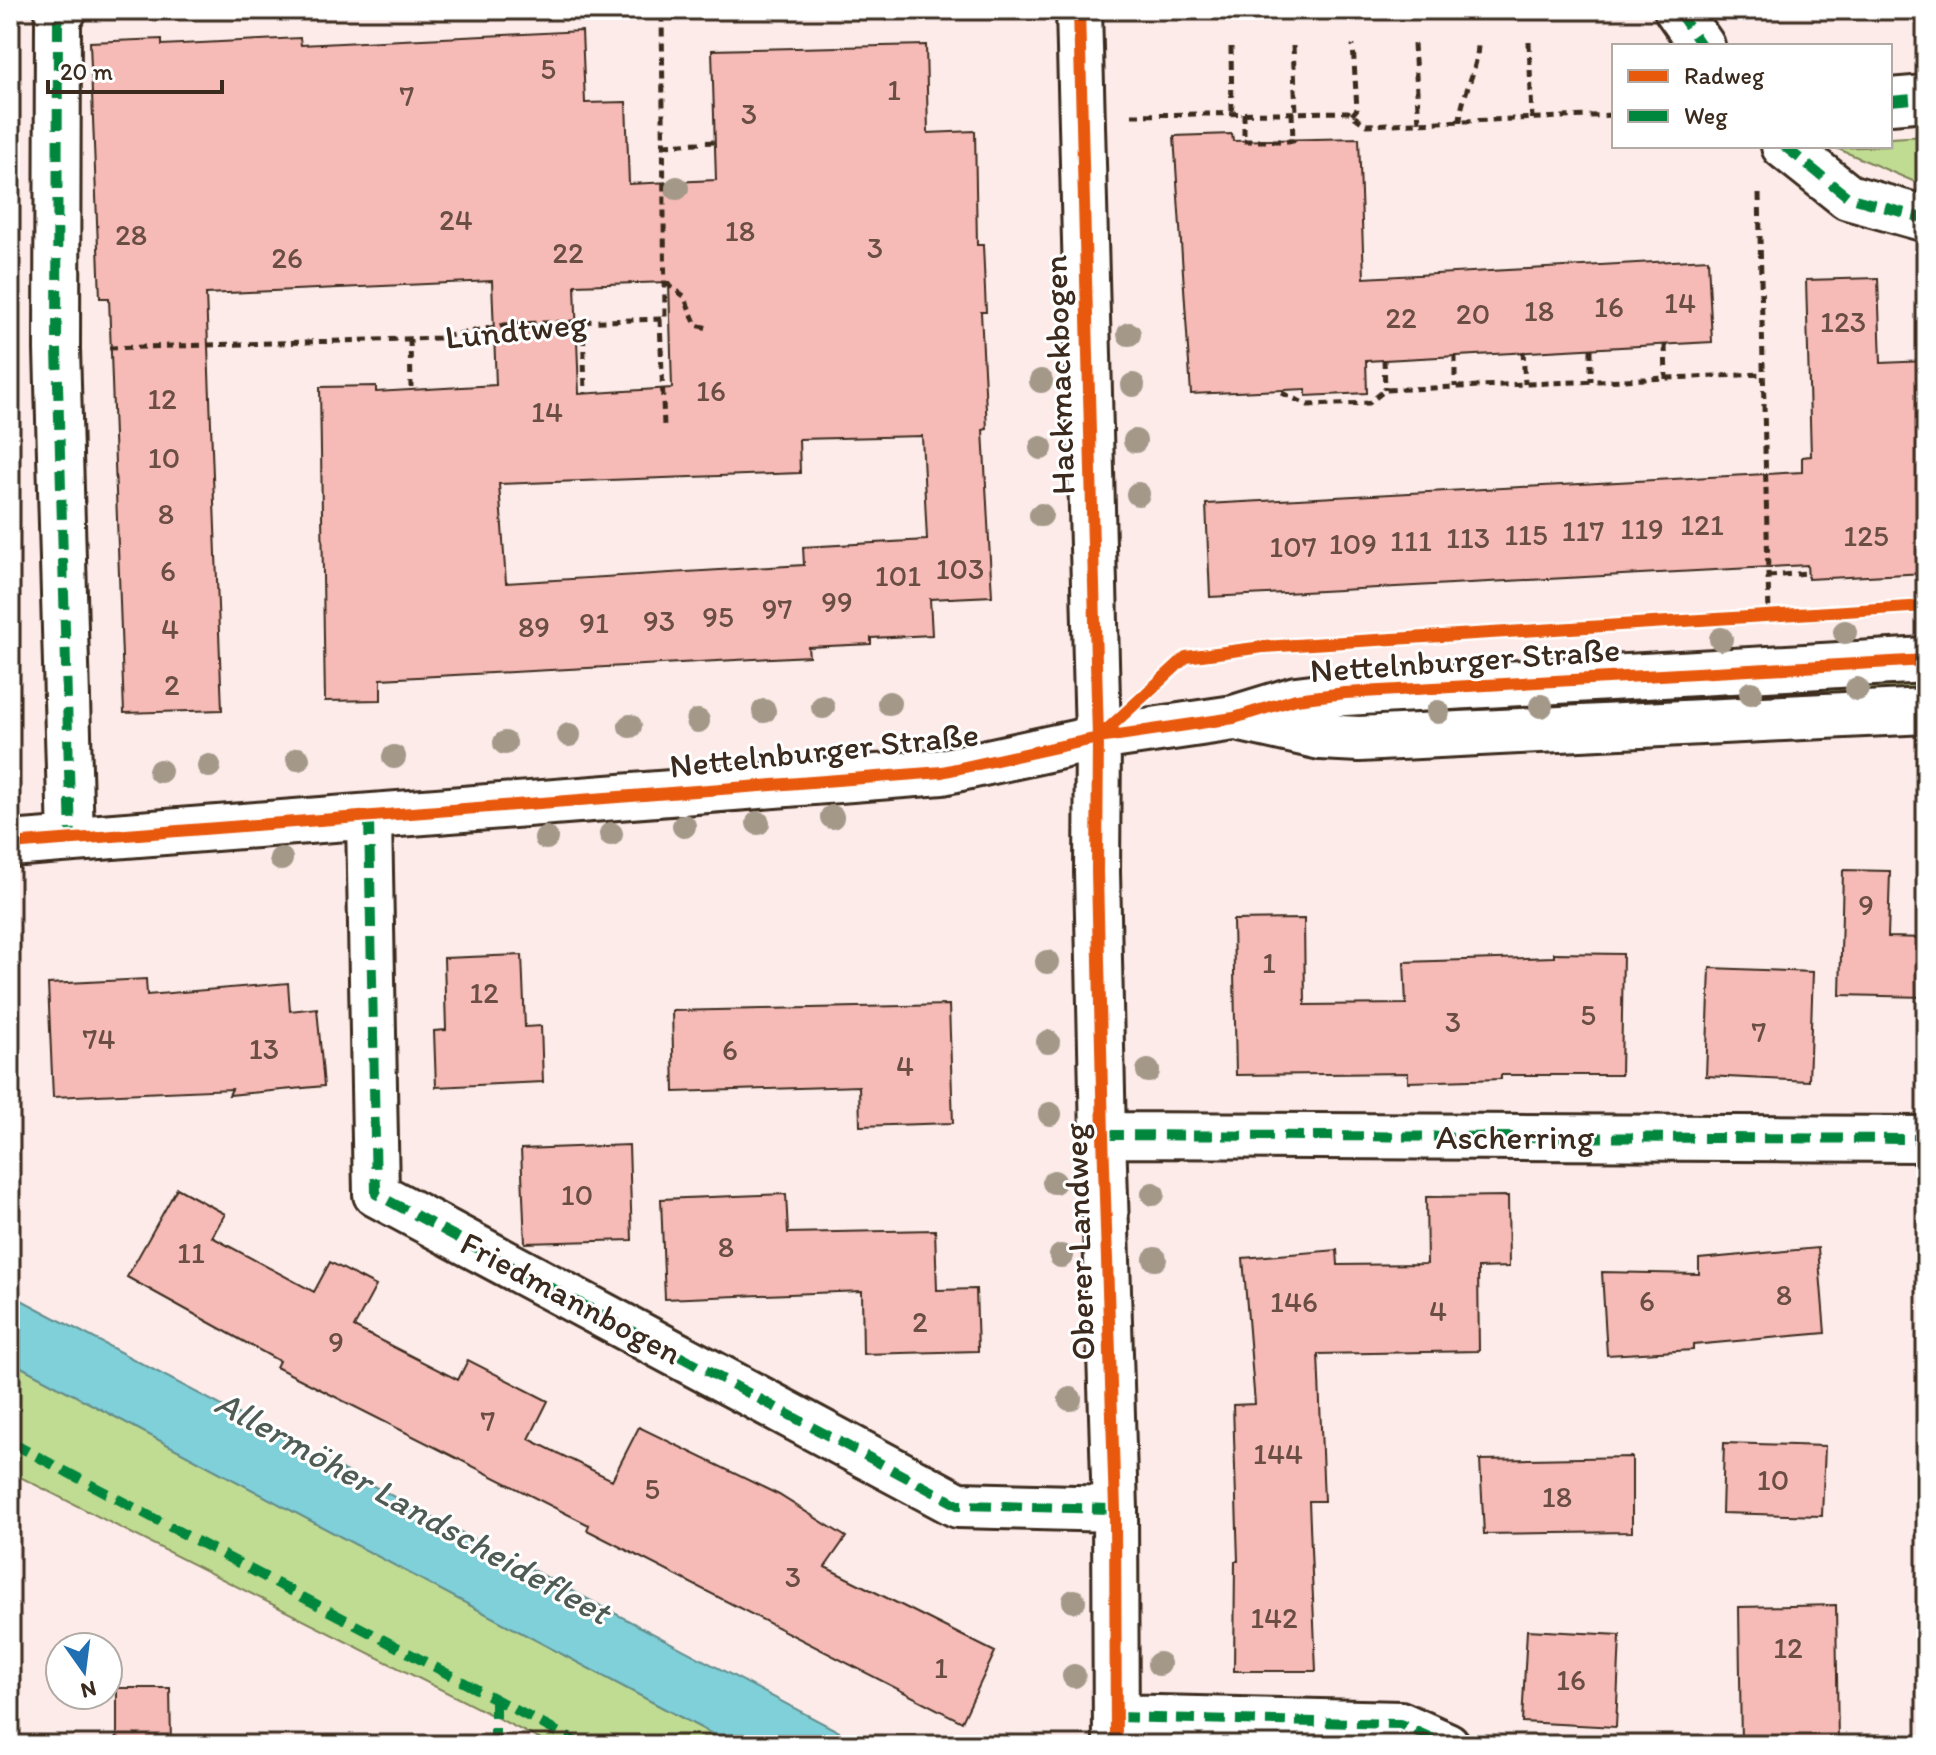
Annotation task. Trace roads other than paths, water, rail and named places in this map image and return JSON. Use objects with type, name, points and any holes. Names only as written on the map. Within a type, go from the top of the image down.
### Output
[{"type":"street","name":"Hackmackbogen","points":[[1079,10],[1098,738]]},
{"type":"street","points":[[1677,10],[1701,44]]},
{"type":"street","points":[[61,14],[57,349],[71,839]]},
{"type":"street","points":[[1892,101],[1926,98]]},
{"type":"street","points":[[1787,148],[1848,197],[1926,219]]},
{"type":"street","name":"Nettelnburger Straße","points":[[10,844],[942,772],[1098,738],[1234,718],[1296,699],[1345,693],[1926,660]]},
{"type":"street","name":"Nettelnburger Straße","points":[[1234,718],[1321,737],[1359,739],[1926,711]]},
{"type":"street","name":"Oberer Landweg","points":[[1098,738],[1097,872],[1115,1509],[1116,1731]]},
{"type":"street","name":"Friedmannbogen","points":[[369,818],[376,1194],[958,1505],[1115,1509]]},
{"type":"street","name":"Ascherring","points":[[1103,1135],[1926,1139]]},
{"type":"street","points":[[1116,1731],[1400,1724],[1447,1745]]},
{"type":"water","name":"Allermöher Landscheidefleet","points":[[10,1294],[864,1745],[733,1745],[10,1361]]}]
